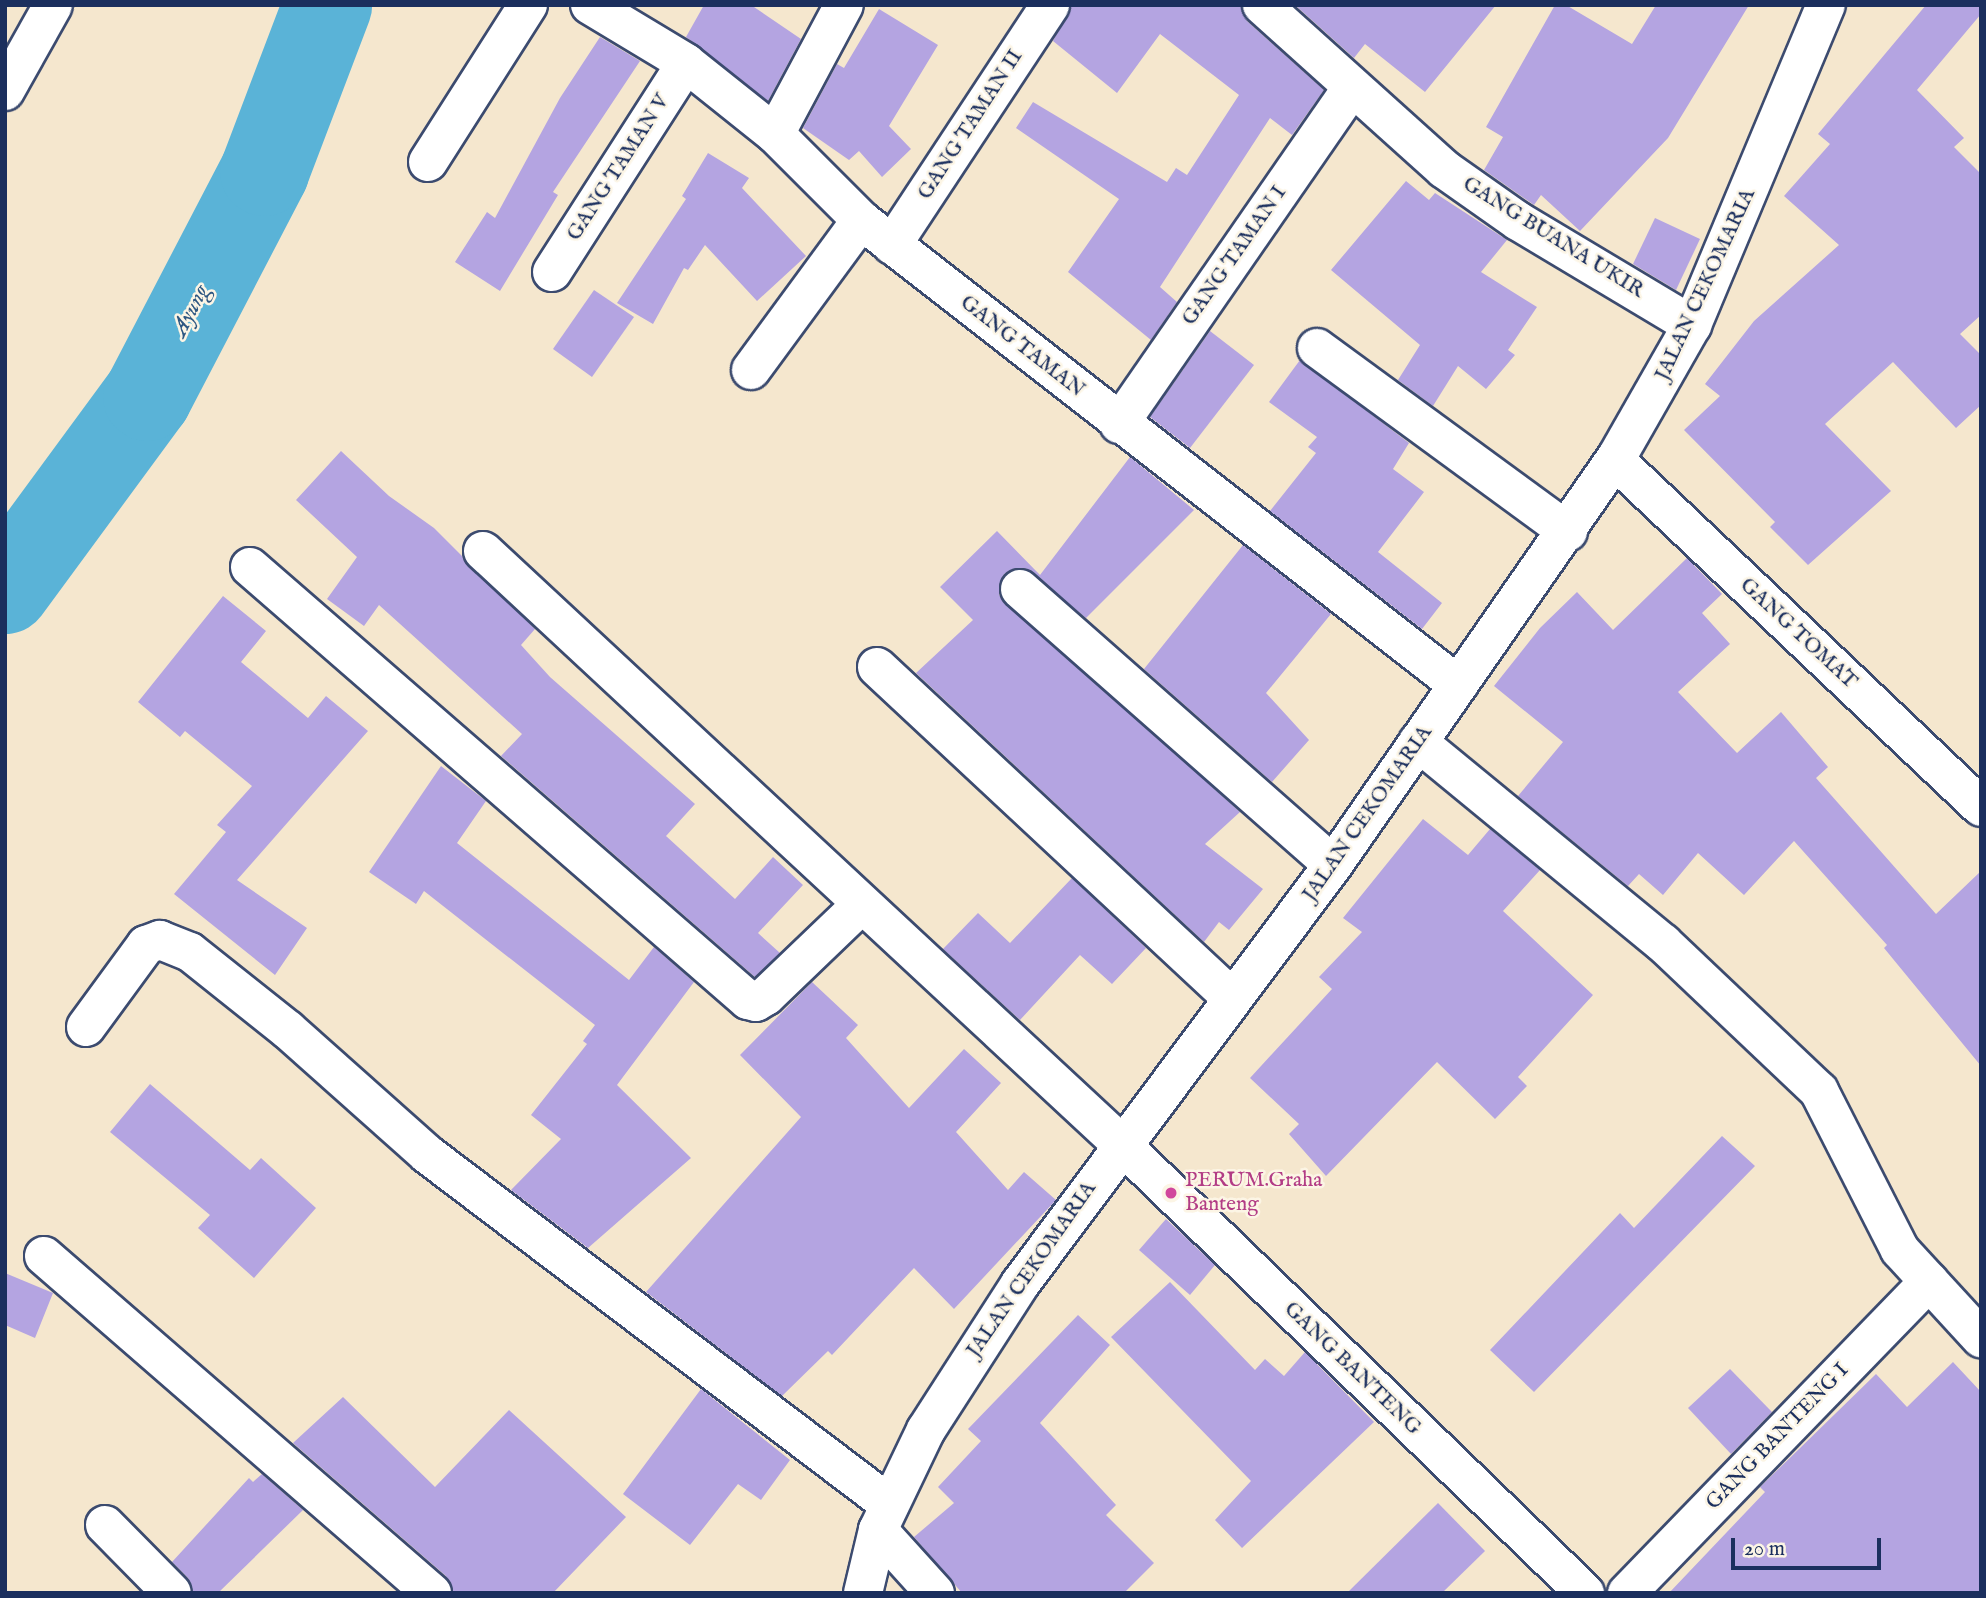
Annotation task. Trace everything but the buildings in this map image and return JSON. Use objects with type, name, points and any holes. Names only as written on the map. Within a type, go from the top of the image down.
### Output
[{"type":"street","points":[[5,91],[52,5]]},
{"type":"street","points":[[428,162],[528,5]]},
{"type":"street","name":"GANG TAMAN","points":[[590,5],[686,63],[775,134],[861,220],[892,245],[1458,685]]},
{"type":"street","points":[[775,134],[844,5]]},
{"type":"street","name":"GANG TAMAN II","points":[[892,245],[1051,5]]},
{"type":"street","name":"GANG BUANA UKIR","points":[[1262,5],[1319,53],[1351,89],[1444,169],[1518,221],[1692,325]]},
{"type":"street","name":"JALAN CEKOMARIA","points":[[863,1593],[883,1517],[959,1376],[1120,1143],[1333,865],[1568,532],[1615,460],[1692,325],[1826,5]]},
{"type":"street","name":"GANG TAMAN V","points":[[552,272],[686,63]]},
{"type":"street","name":"GANG TAMAN I","points":[[1119,424],[1351,89]]},
{"type":"street","points":[[751,370],[861,220]]},
{"type":"street","points":[[1317,348],[1568,532]]},
{"type":"street","name":"GANG TOMAT","points":[[1615,460],[1981,807]]},
{"type":"street","name":"GANG BANTENG","points":[[483,551],[1120,1143],[1585,1593]]},
{"type":"street","points":[[250,567],[748,999],[757,1002],[766,996],[862,905]]},
{"type":"street","points":[[1020,589],[1333,865]]},
{"type":"street","points":[[877,667],[1232,998]]},
{"type":"street","points":[[1418,742],[1663,943],[1819,1091],[1900,1250],[1981,1339]]},
{"type":"street","points":[[86,1027],[146,945],[160,940],[190,952],[288,1030],[427,1154],[883,1517],[935,1593]]},
{"type":"street","points":[[44,1256],[432,1593]]},
{"type":"street","name":"GANG BANTENG I","points":[[1627,1593],[1928,1281]]},
{"type":"street","points":[[105,1525],[172,1593]]},
{"type":"waterway","name":"Ayung","points":[[5,589],[147,396],[264,171],[327,5]]},
{"type":"place","name":"PERUM.Graha Banteng","points":[[1171,1193]]}]
